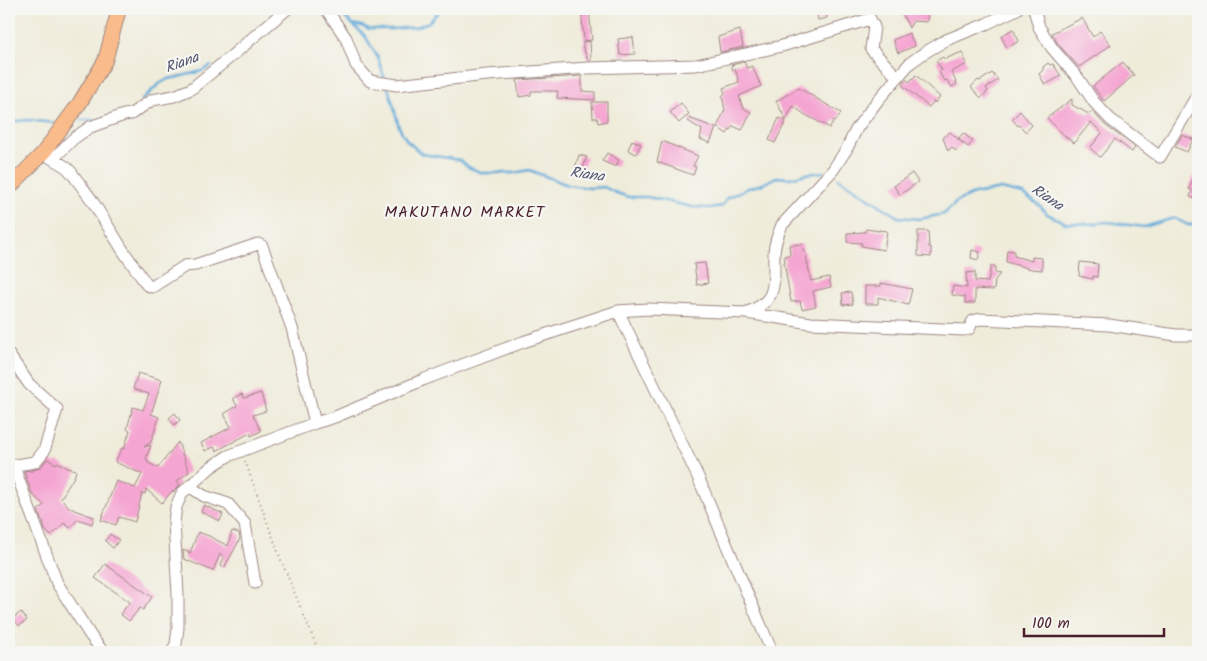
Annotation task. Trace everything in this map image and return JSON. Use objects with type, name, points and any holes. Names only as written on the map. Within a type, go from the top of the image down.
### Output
[{"type":"main road","points":[[9,188],[48,156],[80,104],[105,61],[119,9]]},
{"type":"street","points":[[287,9],[191,89],[174,96],[152,100],[131,114],[90,127],[48,156],[71,172],[91,199],[124,252],[148,285],[152,287],[185,266],[195,265],[258,244],[262,246],[292,328],[316,423]]},
{"type":"street","points":[[326,9],[346,38],[356,65],[370,81],[397,84],[588,68],[696,65],[782,46],[870,19],[874,27],[871,49],[897,77]]},
{"type":"street","points":[[745,313],[758,309],[771,292],[774,282],[774,250],[782,225],[833,170],[857,128],[897,77],[910,63],[946,40],[1017,9]]},
{"type":"street","points":[[1034,9],[1039,26],[1052,48],[1078,78],[1094,102],[1110,119],[1160,157],[1198,94]]},
{"type":"street","points":[[172,652],[176,644],[178,628],[174,522],[176,507],[182,493],[211,467],[228,456],[335,416],[425,379],[523,342],[618,311],[648,309],[745,313],[811,323],[964,330],[969,329],[973,321],[980,319],[1109,325],[1176,335],[1198,335]]},
{"type":"street","points":[[618,311],[698,477],[772,652]]},
{"type":"street","points":[[9,355],[29,384],[57,409],[44,451],[35,462],[9,465]]},
{"type":"street","points":[[9,465],[15,470],[57,584],[103,652]]},
{"type":"street","points":[[190,486],[204,496],[228,504],[245,524],[255,583]]},
{"type":"path","points":[[241,451],[281,560],[319,652]]},
{"type":"building","points":[[581,9],[589,9],[592,40],[584,41]]},
{"type":"building","points":[[816,9],[825,9],[827,18],[818,20]]},
{"type":"building","points":[[912,9],[928,10],[927,22],[913,21],[909,28],[901,11]]},
{"type":"building","points":[[1082,18],[1093,37],[1100,31],[1111,45],[1079,67],[1058,44],[1052,33]]},
{"type":"building","points":[[1013,29],[1019,41],[1007,48],[1001,36]]},
{"type":"building","points":[[740,30],[743,47],[720,52],[718,37]]},
{"type":"building","points":[[909,33],[915,46],[898,53],[893,40]]},
{"type":"building","points":[[633,37],[635,54],[620,55],[618,39]]},
{"type":"building","points":[[590,41],[591,60],[588,60],[583,48],[583,42]]},
{"type":"building","points":[[962,52],[967,64],[951,72],[957,84],[952,87],[947,80],[944,81],[939,72],[942,70],[936,61]]},
{"type":"building","points":[[744,62],[747,68],[752,66],[761,86],[739,96],[743,108],[751,112],[742,130],[733,126],[727,134],[717,127],[725,110],[722,96],[725,93],[723,88],[739,82],[735,69],[733,70],[731,65]]},
{"type":"building","points":[[1123,62],[1134,75],[1104,101],[1093,86]]},
{"type":"building","points":[[1048,63],[1050,65],[1053,64],[1061,76],[1045,85],[1039,74]]},
{"type":"building","points":[[992,73],[998,80],[986,88],[988,91],[981,98],[971,87],[978,80],[980,81]]},
{"type":"building","points":[[916,75],[940,97],[929,107],[902,85],[906,79],[909,82]]},
{"type":"building","points":[[582,76],[582,91],[595,92],[595,100],[557,98],[558,91],[531,91],[531,95],[519,97],[517,80]]},
{"type":"building","points":[[799,88],[841,113],[836,121],[834,120],[830,128],[793,106],[786,120],[776,101]]},
{"type":"building","points":[[1072,99],[1072,105],[1089,114],[1092,111],[1105,125],[1135,147],[1132,152],[1115,139],[1100,157],[1090,148],[1102,133],[1091,122],[1074,143],[1065,136],[1047,118]]},
{"type":"building","points":[[592,102],[607,102],[607,121],[598,123],[597,118],[593,118]]},
{"type":"building","points":[[681,103],[689,114],[679,123],[670,112]]},
{"type":"building","points":[[1020,111],[1032,125],[1026,132],[1012,119]]},
{"type":"building","points":[[689,118],[716,128],[710,143],[700,139],[702,130],[688,121]]},
{"type":"building","points":[[779,118],[786,121],[775,143],[769,140]]},
{"type":"building","points":[[950,132],[963,143],[955,151],[952,147],[948,151],[943,138]]},
{"type":"building","points":[[963,133],[973,141],[968,147],[958,139]]},
{"type":"building","points":[[1182,135],[1193,139],[1187,152],[1175,147]]},
{"type":"building","points":[[632,140],[641,144],[636,154],[628,150]]},
{"type":"building","points":[[662,141],[698,156],[693,166],[696,167],[693,175],[657,162]]},
{"type":"building","points":[[607,153],[619,160],[616,167],[602,161]]},
{"type":"building","points":[[579,155],[587,157],[582,170],[575,168]]},
{"type":"building","points":[[1197,166],[1198,200],[1190,197],[1192,190],[1189,189]]},
{"type":"building","points":[[912,173],[918,182],[900,195],[894,186]]},
{"type":"building","points":[[866,229],[887,231],[884,250],[861,246],[862,243],[847,242],[847,233],[865,232]]},
{"type":"building","points":[[918,231],[928,231],[931,257],[918,256]]},
{"type":"building","points":[[802,244],[811,281],[829,277],[831,287],[813,291],[816,306],[802,309],[800,301],[791,302],[784,256],[790,255],[789,245]]},
{"type":"building","points":[[972,250],[980,252],[978,260],[971,258]]},
{"type":"building","points":[[1007,250],[1014,251],[1014,256],[1032,261],[1032,257],[1042,258],[1042,270],[1006,262]]},
{"type":"building","points":[[1080,262],[1098,264],[1097,277],[1093,276],[1093,279],[1079,276]]},
{"type":"building","points":[[705,263],[708,283],[697,285],[694,264]]},
{"type":"building","points":[[991,266],[995,266],[995,273],[1000,274],[995,280],[994,290],[975,289],[975,303],[965,303],[965,297],[952,295],[953,286],[967,288],[966,273],[975,272],[975,281],[988,282]]},
{"type":"building","points":[[881,283],[912,289],[908,305],[878,297],[878,304],[865,304],[865,286],[881,286]]},
{"type":"building","points":[[851,292],[853,304],[843,305],[842,293]]},
{"type":"building","points":[[138,373],[162,380],[151,414],[159,417],[151,442],[144,447],[151,445],[146,459],[148,460],[147,462],[158,468],[178,442],[189,472],[177,481],[180,485],[162,503],[146,489],[145,494],[142,493],[135,522],[119,517],[116,525],[101,520],[116,481],[135,488],[142,474],[115,462],[122,448],[124,449],[130,430],[127,429],[133,407],[143,410],[149,394],[133,389]]},
{"type":"building","points":[[261,393],[266,411],[253,415],[261,431],[251,436],[250,433],[216,451],[214,447],[205,451],[201,443],[231,427],[224,414],[237,406],[233,398],[242,394],[244,398]]},
{"type":"building","points":[[175,413],[180,420],[174,425],[169,418]]},
{"type":"building","points":[[47,459],[76,470],[61,498],[70,508],[94,517],[92,524],[78,519],[70,528],[64,523],[51,536],[45,530],[44,522],[38,510],[44,505],[32,494],[24,471],[30,470],[31,472],[41,467]]},
{"type":"building","points":[[204,505],[223,514],[220,521],[201,512]]},
{"type":"building","points":[[232,531],[239,533],[240,538],[224,568],[221,566],[224,557],[220,554],[213,571],[184,559],[183,550],[190,553],[198,532],[228,546]]},
{"type":"building","points":[[110,534],[119,540],[113,548],[105,541]]},
{"type":"building","points":[[105,564],[152,597],[143,610],[140,608],[129,621],[120,614],[130,602],[95,578]]},
{"type":"building","points":[[21,612],[27,620],[19,626],[13,618]]},
{"type":"waterway","name":"Riana","points":[[336,9],[365,36],[378,58],[385,80]]},
{"type":"waterway","points":[[353,24],[369,29],[416,27],[429,22],[441,9]]},
{"type":"waterway","name":"Riana","points":[[142,100],[159,84],[168,79],[202,71],[211,66]]},
{"type":"waterway","name":"Riana","points":[[388,88],[399,127],[407,141],[422,154],[460,160],[468,167],[483,173],[514,173],[529,170],[568,185],[590,188],[604,187],[628,197],[648,197],[692,207],[710,208],[722,206],[727,198],[776,177],[790,178],[823,172]]},
{"type":"waterway","name":"Riana","points":[[9,122],[27,120],[54,123]]},
{"type":"waterway","name":"Riana","points":[[82,120],[93,120]]},
{"type":"waterway","name":"Riana","points":[[838,178],[898,217],[919,219],[944,214],[958,201],[974,194],[1001,189],[1023,194],[1040,206],[1047,214],[1066,223],[1090,224],[1108,222],[1144,227],[1174,218],[1188,225],[1198,225]]},
{"type":"district","name":"MAKUTANO MARKET","points":[[465,212]]}]
